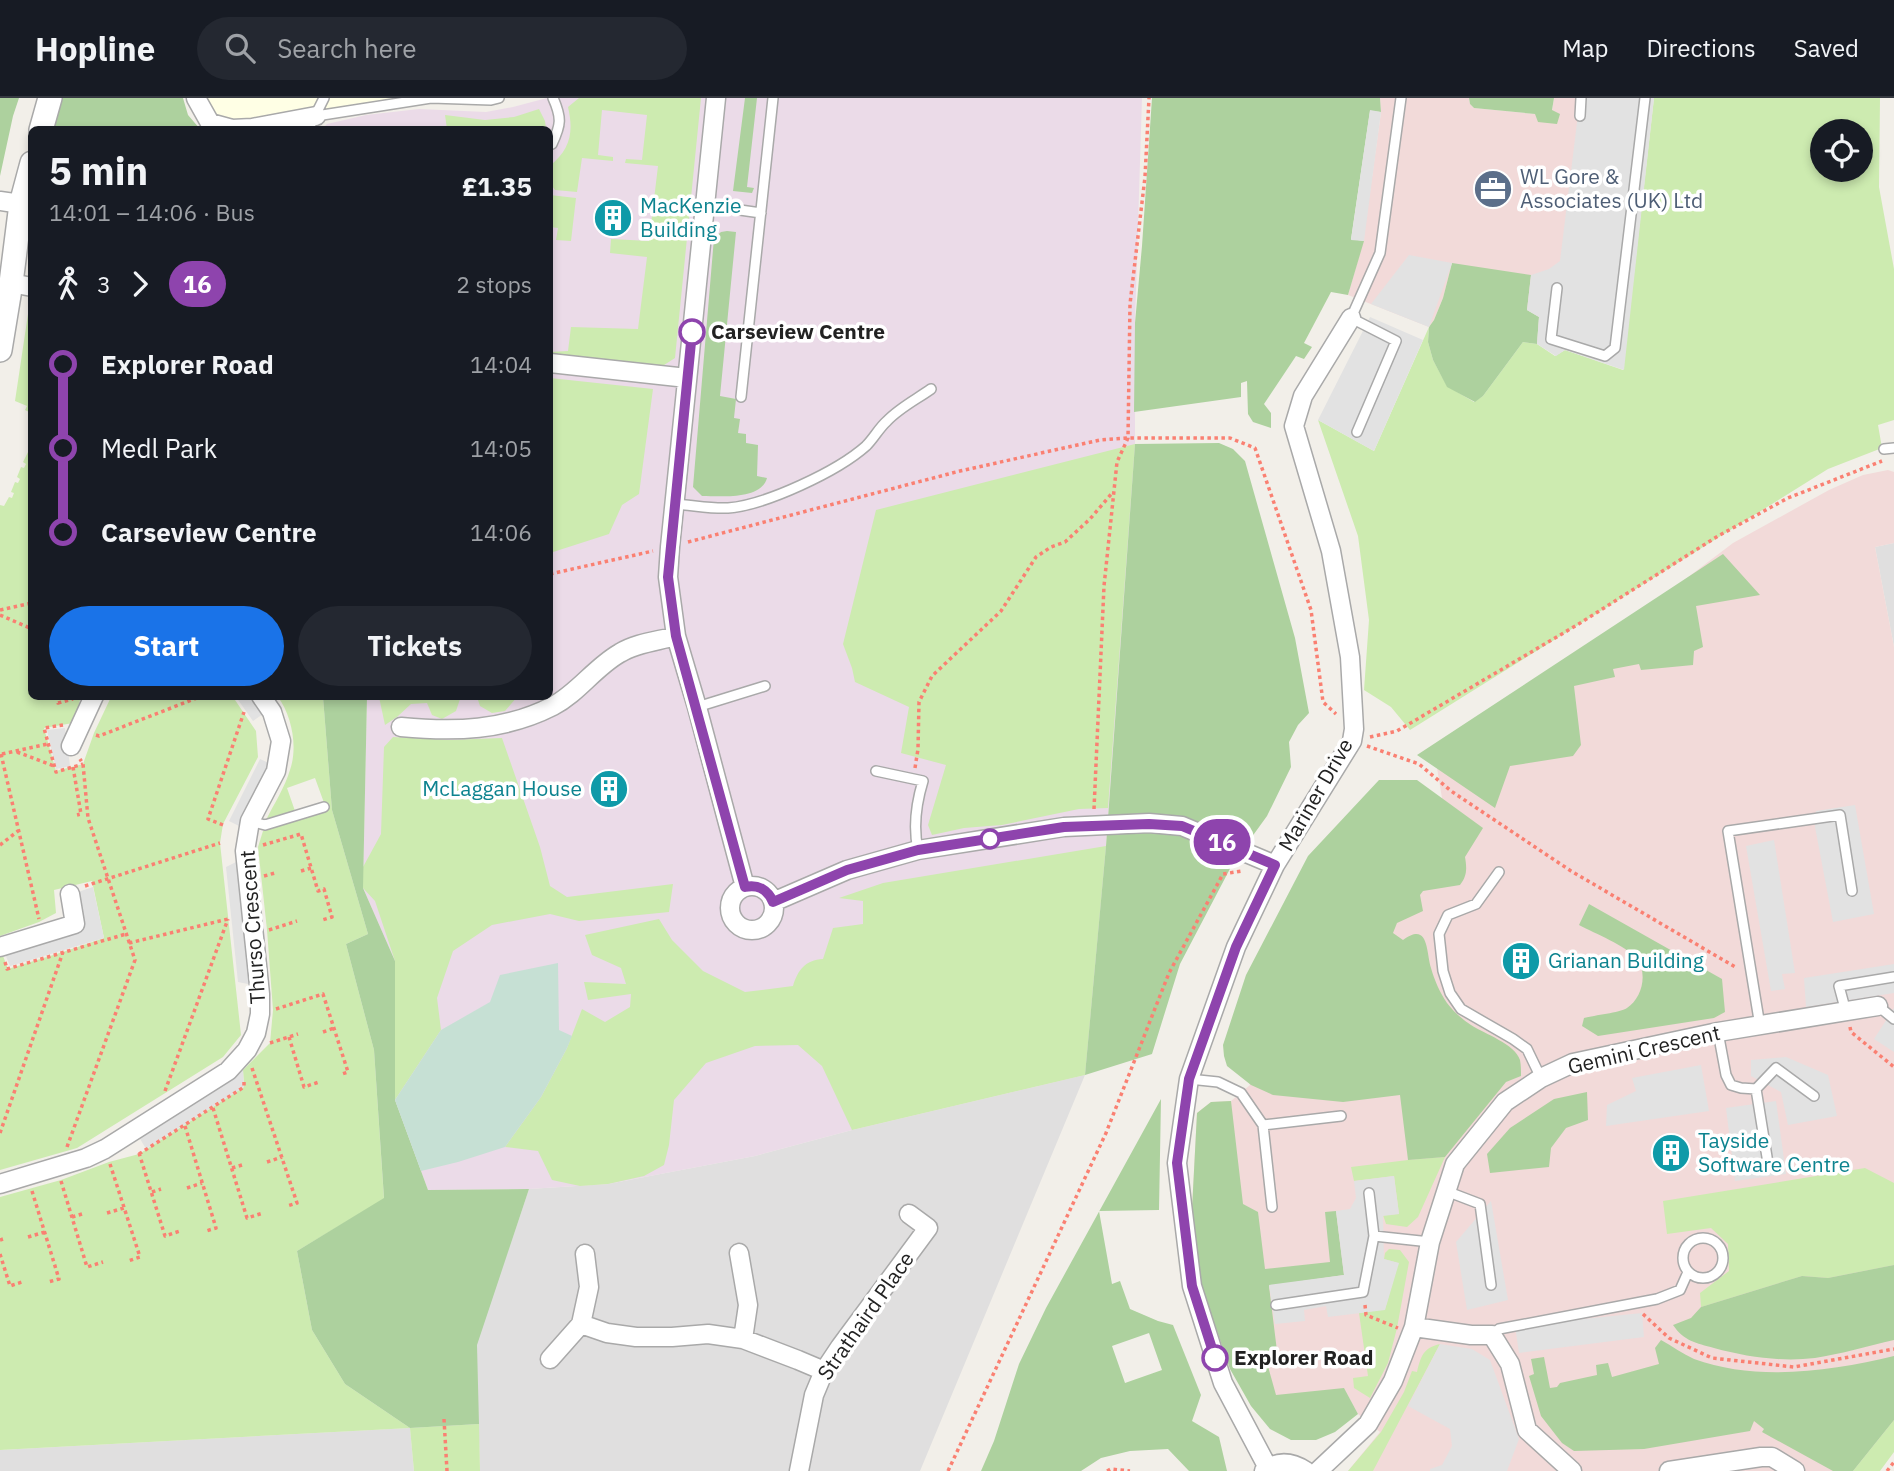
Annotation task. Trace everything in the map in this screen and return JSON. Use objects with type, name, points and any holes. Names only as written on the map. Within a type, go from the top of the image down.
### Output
[{"type":"street","points":[[42,126],[50,98]]},
{"type":"street","points":[[196,98],[210,123],[221,126]]},
{"type":"street","points":[[716,98],[668,577],[676,636],[745,887]]},
{"type":"street","points":[[272,126],[312,122]]},
{"type":"street","points":[[0,350],[21,285],[10,202],[28,170]]},
{"type":"street","name":"Mariner Drive","points":[[1266,1469],[1223,1383],[1192,1286],[1177,1163],[1189,1079],[1236,947],[1275,865],[1353,735],[1350,657],[1331,551],[1294,426],[1303,396],[1351,318]]},
{"type":"street","points":[[553,363],[687,378]]},
{"type":"street","points":[[401,727],[456,730],[510,723],[554,706],[618,653],[676,636]]},
{"type":"street","points":[[71,746],[92,700]]},
{"type":"street","name":"Thurso Crescent","points":[[0,1184],[86,1158],[105,1149],[228,1071],[247,1051],[256,1033],[260,994],[245,851],[250,821],[276,771],[281,741],[272,712],[264,700]]},
{"type":"street","points":[[773,902],[847,870],[918,850],[1064,827],[1149,824],[1182,826],[1275,865]]},
{"type":"street","points":[[752,886],[762,888],[773,902],[772,917],[767,924],[754,930],[739,926],[730,906],[736,892],[752,886]]},
{"type":"street","points":[[0,947],[75,924],[70,894]]},
{"type":"street","name":"Gemini Crescent","points":[[1318,1471],[1368,1424],[1393,1381],[1414,1326],[1430,1242],[1455,1164],[1506,1102],[1541,1078],[1573,1063],[1718,1032],[1878,1006]]},
{"type":"street","name":"Strathaird Place","points":[[799,1471],[814,1395],[824,1371],[928,1228],[909,1214]]},
{"type":"street","points":[[739,1253],[748,1305],[743,1339]]},
{"type":"street","points":[[550,1359],[581,1324],[589,1287],[585,1254]]},
{"type":"street","points":[[581,1324],[607,1333],[636,1337],[708,1334],[743,1339],[824,1371]]},
{"type":"street","points":[[1414,1326],[1471,1335],[1492,1335],[1510,1364],[1527,1430],[1571,1471]]},
{"type":"street","points":[[1670,1471],[1761,1457],[1772,1457],[1795,1471]]},
{"type":"street","points":[[1266,1469],[1286,1463],[1306,1471]]},
{"type":"lane","points":[[312,122],[324,98]]},
{"type":"lane","points":[[312,122],[431,98],[499,98]]},
{"type":"lane","points":[[553,141],[560,123],[560,112],[554,98]]},
{"type":"lane","points":[[741,397],[773,98]]},
{"type":"lane","points":[[1357,432],[1396,341],[1351,318],[1380,253],[1401,98]]},
{"type":"lane","points":[[1580,116],[1581,98]]},
{"type":"lane","points":[[1557,288],[1552,339],[1605,356],[1615,348],[1645,98]]},
{"type":"lane","points":[[705,205],[761,213]]},
{"type":"lane","points":[[674,504],[728,508],[755,502],[830,471],[867,445],[888,419],[931,389]]},
{"type":"lane","points":[[697,707],[765,686]]},
{"type":"lane","points":[[876,771],[923,781],[917,802],[915,837],[918,850]]},
{"type":"lane","points":[[250,821],[265,825],[324,807]]},
{"type":"lane","points":[[1760,1026],[1728,831],[1840,815],[1852,891]]},
{"type":"lane","points":[[1499,872],[1476,904],[1448,915],[1438,934],[1443,971],[1450,993],[1461,1009],[1527,1049],[1541,1078]]},
{"type":"lane","points":[[1846,1012],[1839,986],[1894,977]]},
{"type":"lane","points":[[1878,1006],[1894,1019]]},
{"type":"lane","points":[[1718,1032],[1726,1075],[1731,1085],[1756,1089]]},
{"type":"lane","points":[[1756,1089],[1776,1068],[1814,1096]]},
{"type":"lane","points":[[1189,1079],[1218,1082],[1241,1093],[1263,1125],[1272,1207]]},
{"type":"lane","points":[[1756,1089],[1767,1157]]},
{"type":"lane","points":[[1263,1125],[1341,1116]]},
{"type":"lane","points":[[1446,1191],[1480,1204],[1491,1285]]},
{"type":"lane","points":[[1276,1305],[1363,1292],[1374,1236],[1369,1194]]},
{"type":"lane","points":[[1374,1236],[1430,1242]]},
{"type":"lane","points":[[1709,1239],[1720,1247],[1723,1262],[1717,1274],[1701,1279],[1688,1272],[1684,1266],[1683,1254],[1693,1240],[1709,1239]]},
{"type":"lane","points":[[1492,1335],[1500,1329],[1657,1299],[1680,1290],[1688,1272]]},
{"type":"path","points":[[1093,826],[1104,586],[1117,462],[1128,438],[1130,304],[1145,177],[1149,98]]},
{"type":"path","points":[[553,573],[670,547],[960,471],[1100,440],[1230,438],[1255,447],[1311,610],[1323,702],[1353,735],[1419,764],[1451,791],[1571,871],[1751,975]]},
{"type":"path","points":[[1353,735],[1397,731],[1577,625],[1741,523],[1788,498],[1883,461],[1889,448]]},
{"type":"path","points":[[913,779],[918,749],[919,702],[932,676],[1000,611],[1036,557],[1065,542],[1090,519],[1114,490]]},
{"type":"path","points":[[0,613],[28,604]]},
{"type":"path","points":[[0,613],[28,627]]},
{"type":"path","points":[[80,727],[99,736],[192,700]]},
{"type":"path","points":[[223,825],[208,819],[244,712]]},
{"type":"path","points":[[42,934],[1,754],[48,744]]},
{"type":"path","points":[[71,746],[83,764],[88,818],[135,960],[67,1146],[64,1165],[72,1217],[87,1267],[103,1262]]},
{"type":"path","points":[[15,751],[54,766]]},
{"type":"path","points":[[73,767],[81,814],[77,815]]},
{"type":"path","points":[[0,845],[18,831]]},
{"type":"path","points":[[245,851],[301,834],[318,891],[324,889],[332,917],[322,920]]},
{"type":"path","points":[[70,894],[77,888],[220,843]]},
{"type":"path","points":[[948,1471],[1106,1133],[1175,962],[1223,874],[1275,865]]},
{"type":"path","points":[[301,871],[312,868]]},
{"type":"path","points":[[129,943],[229,919],[163,1094],[170,1107]]},
{"type":"path","points":[[254,934],[297,921]]},
{"type":"path","points":[[0,947],[7,969],[126,934]]},
{"type":"path","points":[[0,1133],[63,952]]},
{"type":"path","points":[[260,1014],[323,994],[348,1072],[342,1074]]},
{"type":"path","points":[[1846,1012],[1851,1032],[1894,1067]]},
{"type":"path","points":[[323,1032],[334,1028]]},
{"type":"path","points":[[289,1037],[304,1087],[319,1082]]},
{"type":"path","points":[[139,1154],[244,1087],[243,1070],[251,1063],[297,1203],[287,1206]]},
{"type":"path","points":[[213,1108],[247,1217],[263,1213]]},
{"type":"path","points":[[185,1126],[216,1228],[206,1231]]},
{"type":"path","points":[[132,1131],[166,1236],[180,1231]]},
{"type":"path","points":[[105,1149],[140,1258],[128,1261]]},
{"type":"path","points":[[267,1162],[282,1157]]},
{"type":"path","points":[[232,1168],[242,1165]]},
{"type":"path","points":[[28,1176],[59,1279],[48,1282]]},
{"type":"path","points":[[187,1188],[202,1183]]},
{"type":"path","points":[[152,1192],[161,1189]]},
{"type":"path","points":[[107,1213],[124,1208]]},
{"type":"path","points":[[72,1217],[82,1214]]},
{"type":"path","points":[[28,1237],[44,1232]]},
{"type":"path","points":[[0,1254],[10,1286],[22,1282]]},
{"type":"path","points":[[1363,1292],[1366,1315],[1397,1328],[1414,1326]]},
{"type":"path","points":[[1633,1304],[1668,1338],[1712,1358],[1794,1367],[1894,1349]]},
{"type":"path","points":[[443,1419],[447,1471]]},
{"type":"path","points":[[1887,1471],[1894,1462]]},
{"type":"path","points":[[1107,1471],[1130,1471]]},
{"type":"shaded area","points":[[196,98],[400,98],[256,120],[210,123]]},
{"type":"shaded area","points":[[547,98],[1142,98],[1135,323],[1135,444],[1106,846],[1085,1075],[852,1130],[755,1156],[608,1184],[529,1189],[428,1190],[395,1100],[395,961],[363,888],[367,700],[553,700],[553,126],[325,126],[366,115],[419,109],[486,112]]},
{"type":"shaded area","points":[[1380,98],[1469,98],[1474,108],[1535,114],[1552,111],[1554,98],[1654,98],[1537,344],[1539,317],[1452,263],[1443,298],[1429,327],[1348,295],[1363,242],[1381,112]]},
{"type":"shaded area","points":[[1580,98],[1654,98],[1624,370],[1565,350],[1556,356],[1537,344],[1539,317],[1527,310],[1531,275],[1549,269],[1560,261]]},
{"type":"shaded area","points":[[1370,110],[1381,112],[1364,241],[1351,240]]},
{"type":"shaded area","points":[[1409,255],[1452,263],[1429,327],[1371,304]]},
{"type":"shaded area","points":[[1370,317],[1423,340],[1374,451],[1318,420]]},
{"type":"shaded area","points":[[1888,470],[1894,472],[1894,543],[1875,547],[1894,647],[1894,1420],[1853,1471],[1348,1471],[1380,1432],[1358,1414],[1344,1389],[1318,1420],[1252,1393],[1230,1369],[1201,1284],[1192,1209],[1197,1113],[1211,1102],[1231,1101],[1250,1085],[1242,1057],[1442,798],[1437,768],[1733,543],[1829,490],[1863,475]]},
{"type":"shaded area","points":[[1894,543],[1894,647],[1875,547]]},
{"type":"shaded area","points":[[238,700],[253,700],[263,714],[253,721]]},
{"type":"shaded area","points":[[65,728],[70,766],[56,769],[47,730]]},
{"type":"shaded area","points":[[260,759],[271,764],[239,826],[229,821]]},
{"type":"shaded area","points":[[1855,805],[1874,914],[1833,922],[1815,827],[1816,811]]},
{"type":"shaded area","points":[[1774,840],[1795,973],[1782,974],[1785,989],[1771,991],[1746,846]]},
{"type":"shaded area","points":[[238,861],[253,985],[238,982],[226,867]]},
{"type":"shaded area","points":[[93,887],[104,938],[10,966],[5,954],[85,928],[78,892]]},
{"type":"shaded area","points":[[558,963],[559,1030],[572,1036],[541,1097],[505,1147],[421,1171],[395,1100],[441,1030],[490,1002],[500,975]]},
{"type":"shaded area","points":[[1894,964],[1894,993],[1806,1007],[1804,978]]},
{"type":"shaded area","points":[[1894,1008],[1894,1052],[1874,1039]]},
{"type":"shaded area","points":[[1786,1057],[1828,1075],[1837,1116],[1788,1125],[1781,1092],[1751,1076],[1751,1060]]},
{"type":"shaded area","points":[[1701,1065],[1709,1111],[1606,1126],[1607,1105],[1636,1091],[1632,1078]]},
{"type":"shaded area","points":[[243,1070],[244,1087],[146,1149],[139,1137]]},
{"type":"shaded area","points":[[1085,1075],[920,1471],[480,1471],[476,1345],[529,1189],[608,1184],[755,1156],[852,1130]]},
{"type":"shaded area","points":[[1776,1101],[1786,1174],[1735,1181],[1726,1108]]},
{"type":"shaded area","points":[[1394,1176],[1399,1214],[1383,1216],[1384,1259],[1399,1263],[1385,1310],[1328,1317],[1326,1306],[1304,1310],[1305,1321],[1275,1324],[1269,1285],[1344,1275],[1336,1211],[1350,1209],[1356,1198],[1354,1181]]},
{"type":"shaded area","points":[[1491,1201],[1508,1300],[1467,1310],[1456,1242]]},
{"type":"shaded area","points":[[1642,1313],[1644,1337],[1519,1353],[1515,1326]]},
{"type":"shaded area","points":[[1440,1344],[1472,1349],[1490,1360],[1519,1439],[1507,1471],[1430,1471],[1442,1465],[1452,1446],[1450,1429],[1408,1406]]},
{"type":"shaded area","points":[[410,1428],[414,1471],[0,1471],[0,1450]]},
{"type":"green space","points":[[0,98],[19,98],[0,176]]},
{"type":"green space","points":[[62,98],[183,98],[188,115],[197,126],[48,126]]},
{"type":"green space","points":[[579,98],[701,98],[675,358],[661,367],[553,358],[553,352],[568,351],[571,327],[638,329],[647,257],[610,253],[611,239],[649,241],[658,166],[625,163],[626,159],[642,160],[647,115],[602,110],[598,155],[613,157],[613,161],[582,158],[577,192],[555,190],[553,163],[569,140],[571,125],[568,107]]},
{"type":"green space","points":[[745,98],[757,98],[747,187],[754,188],[752,193],[733,191]]},
{"type":"green space","points":[[1152,98],[1380,98],[1381,112],[1370,111],[1351,239],[1364,241],[1348,295],[1331,292],[1304,343],[1312,347],[1304,359],[1296,356],[1264,404],[1271,413],[1271,428],[1253,422],[1248,414],[1247,381],[1241,383],[1241,397],[1134,412],[1135,323]]},
{"type":"green space","points":[[1469,98],[1554,98],[1552,110],[1560,114],[1557,124],[1538,122],[1535,114],[1474,108]]},
{"type":"green space","points":[[1654,98],[1880,98],[1879,187],[1894,269],[1894,420],[1878,425],[1882,448],[1828,469],[1410,730],[1391,707],[1364,690],[1369,620],[1358,536],[1318,420],[1374,451],[1429,327],[1428,342],[1433,360],[1447,386],[1474,402],[1483,396],[1523,342],[1537,344],[1555,356],[1565,350],[1623,370]]},
{"type":"green space","points":[[539,109],[546,126],[447,126],[445,115],[485,120],[514,117]]},
{"type":"green space","points":[[553,195],[576,198],[571,241],[556,240],[558,228],[553,227]]},
{"type":"green space","points":[[727,231],[736,232],[720,396],[736,399],[734,418],[740,419],[738,433],[746,434],[746,443],[758,445],[757,476],[767,478],[757,490],[749,493],[702,496],[693,487],[714,238]]},
{"type":"green space","points":[[1452,263],[1531,275],[1527,310],[1539,317],[1537,344],[1523,342],[1483,396],[1475,402],[1447,387],[1433,360],[1428,342],[1429,327],[1443,298]]},
{"type":"green space","points":[[28,314],[28,412],[25,410],[27,406],[15,401]]},
{"type":"green space","points":[[553,378],[653,389],[639,494],[622,505],[609,534],[553,552]]},
{"type":"green space","points":[[1219,443],[1233,449],[1245,461],[1295,638],[1309,713],[1298,725],[1289,742],[1291,767],[1267,816],[1233,863],[1180,964],[1152,1054],[1085,1075],[1106,846],[1135,444]]},
{"type":"green space","points":[[1135,444],[1108,808],[1079,809],[1002,825],[964,828],[932,835],[928,825],[946,765],[901,753],[909,707],[855,682],[843,644],[876,510]]},
{"type":"green space","points":[[28,452],[28,700],[80,700],[73,723],[44,728],[56,771],[83,764],[110,700],[235,700],[256,731],[258,757],[223,824],[220,843],[241,1035],[223,1057],[77,1148],[0,1170],[0,957],[3,956],[8,969],[104,938],[92,881],[54,890],[56,913],[0,936],[0,505],[4,506],[9,497],[12,498],[14,493],[11,492],[15,482],[18,483],[20,479],[17,477],[21,467],[24,468],[26,464],[23,462]]},
{"type":"green space","points":[[1723,554],[1760,595],[1696,606],[1703,647],[1694,651],[1693,665],[1641,670],[1639,664],[1613,669],[1615,677],[1574,686],[1581,745],[1573,756],[1510,766],[1495,808],[1417,755]]},
{"type":"green space","points":[[280,700],[323,700],[332,810],[368,934],[346,944],[374,1050],[384,1199],[297,1251],[312,1330],[345,1384],[410,1428],[0,1450],[0,1197],[139,1154],[244,1087],[243,1070],[270,1043],[273,1010],[258,847],[263,831],[327,811],[315,778],[287,788],[295,811],[266,820],[288,776],[292,761],[290,722]]},
{"type":"green space","points":[[323,700],[367,700],[363,888],[395,961],[395,1100],[428,1190],[529,1189],[477,1345],[479,1424],[410,1428],[345,1384],[312,1330],[297,1251],[384,1198],[374,1050],[346,944],[368,934],[332,810]]},
{"type":"green space","points":[[380,700],[460,700],[456,711],[442,719],[432,715],[427,703],[411,704],[385,725]]},
{"type":"green space","points":[[478,700],[514,700],[505,711],[492,713],[480,706]]},
{"type":"green space","points":[[393,737],[449,740],[502,738],[540,847],[550,886],[567,897],[673,884],[669,912],[579,921],[550,914],[492,925],[453,951],[437,998],[441,1030],[395,1100],[395,961],[375,901],[363,888],[363,867],[381,834],[384,747]]},
{"type":"green space","points":[[1379,780],[1417,780],[1483,828],[1465,857],[1466,872],[1460,885],[1423,891],[1420,895],[1423,911],[1397,923],[1393,933],[1403,940],[1411,935],[1422,936],[1434,977],[1447,1003],[1468,1023],[1512,1049],[1520,1060],[1521,1076],[1506,1082],[1445,1157],[1408,1160],[1400,1095],[1343,1102],[1273,1095],[1251,1085],[1227,1066],[1224,1056],[1223,1045],[1246,975],[1308,856]]},
{"type":"green space","points":[[1106,846],[1085,1075],[852,1130],[822,1066],[798,1045],[755,1046],[706,1063],[674,1100],[664,1165],[644,1176],[608,1184],[580,1186],[552,1180],[538,1151],[505,1147],[541,1097],[567,1048],[582,1009],[605,1022],[630,1007],[631,994],[588,1000],[584,982],[626,984],[621,968],[592,955],[585,935],[659,919],[672,940],[703,971],[745,992],[793,986],[803,967],[811,961],[823,959],[833,928],[863,924],[863,901],[839,898],[883,883]]},
{"type":"green space","points":[[1589,904],[1722,979],[1725,1012],[1714,1018],[1598,1036],[1582,1026],[1584,1018],[1627,1008],[1640,992],[1643,978],[1640,965],[1632,954],[1579,925]]},
{"type":"green space","points":[[1587,1092],[1588,1120],[1566,1128],[1551,1148],[1549,1167],[1490,1173],[1487,1154],[1510,1128],[1554,1099]]},
{"type":"green space","points":[[1161,1099],[1159,1210],[1099,1211]]},
{"type":"green space","points":[[1231,1101],[1243,1204],[1258,1212],[1265,1269],[1330,1262],[1325,1212],[1336,1211],[1344,1275],[1269,1286],[1277,1351],[1267,1353],[1276,1395],[1344,1388],[1358,1414],[1335,1432],[1316,1440],[1291,1440],[1270,1429],[1251,1406],[1230,1369],[1201,1284],[1192,1209],[1197,1113],[1211,1102]]},
{"type":"green space","points":[[1445,1157],[1418,1217],[1407,1227],[1386,1224],[1383,1215],[1399,1214],[1394,1176],[1354,1181],[1351,1167],[1408,1160]]},
{"type":"green space","points":[[1865,1168],[1894,1183],[1894,1265],[1828,1278],[1802,1276],[1701,1307],[1700,1293],[1729,1271],[1728,1244],[1711,1228],[1667,1234],[1663,1201]]},
{"type":"green space","points":[[1099,1212],[1112,1284],[1120,1281],[1130,1309],[1173,1325],[1201,1395],[1192,1421],[1219,1437],[1227,1471],[1189,1471],[1168,1449],[1130,1451],[1101,1458],[1081,1471],[981,1471],[994,1441],[1019,1364],[1046,1308]],"holes":[[[1149,1333],[1162,1370],[1125,1383],[1112,1346]]]},
{"type":"green space","points":[[1389,1249],[1400,1250],[1409,1262],[1388,1363],[1370,1398],[1354,1388],[1353,1378],[1368,1376],[1359,1313],[1385,1309],[1398,1263],[1384,1259]]},
{"type":"green space","points":[[1894,1265],[1894,1340],[1815,1358],[1777,1359],[1739,1354],[1696,1343],[1682,1335],[1673,1325],[1691,1318],[1701,1307],[1802,1276],[1828,1278]]},
{"type":"green space","points":[[1661,1340],[1694,1359],[1718,1366],[1768,1372],[1820,1370],[1894,1356],[1894,1420],[1853,1471],[1833,1471],[1762,1432],[1764,1429],[1754,1421],[1750,1431],[1644,1449],[1574,1451],[1562,1443],[1541,1416],[1529,1376],[1534,1374],[1531,1359],[1544,1357],[1550,1388],[1557,1387],[1560,1383],[1597,1375],[1596,1365],[1608,1363],[1612,1377],[1659,1364],[1655,1348]]},
{"type":"green space","points":[[1440,1344],[1373,1471],[1348,1471],[1381,1432],[1404,1392],[1412,1371],[1417,1372],[1424,1354]]},
{"type":"green space","points":[[1894,1420],[1894,1452],[1880,1471],[1853,1471]]},
{"type":"green space","points":[[479,1424],[480,1471],[414,1471],[410,1428]]},
{"type":"bus line","name":"16","points":[[692,332],[668,577],[676,636],[745,887],[762,888],[773,902],[847,870],[918,850],[1064,827],[1149,824],[1182,826],[1275,865],[1236,947],[1189,1079],[1177,1163],[1192,1286],[1215,1358]]},
{"type":"place","name":"WL Gore & Associates (UK) Ltd","points":[[1493,189]]},
{"type":"place","name":"MacKenzie Building","points":[[613,218]]},
{"type":"place","name":"Carseview Centre","points":[[692,332]]},
{"type":"place","name":"McLaggan House","points":[[609,789]]},
{"type":"place","name":"Grianan Building","points":[[1521,961]]},
{"type":"place","name":"Tayside Software Centre","points":[[1671,1153]]},
{"type":"place","name":"Explorer Road","points":[[1215,1358]]}]
